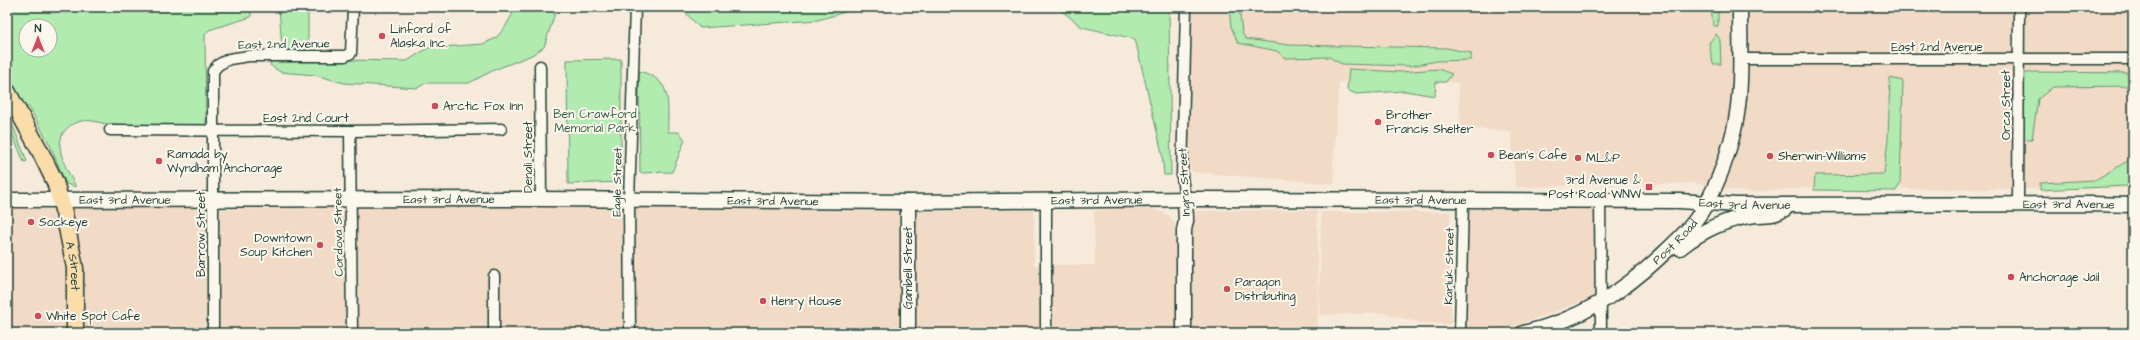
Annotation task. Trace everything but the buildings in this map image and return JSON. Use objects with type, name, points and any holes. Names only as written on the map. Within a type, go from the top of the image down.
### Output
[{"type":"main road","name":"Post Road","points":[[1523,333],[1538,330],[1577,316],[1601,303],[1637,279],[1686,232],[1707,203],[1727,154],[1734,129],[1738,106],[1740,7]]},
{"type":"main road","name":"A Street","points":[[7,91],[55,182],[71,242],[75,268],[75,333]]},
{"type":"main road","name":"East 3rd Avenue","points":[[7,200],[541,199],[629,201],[908,202],[1150,200],[1600,200],[1736,205],[2133,205]]},
{"type":"main road","points":[[1150,200],[1160,206],[1174,206],[1178,209],[1184,230]]},
{"type":"main road","name":"Ingra Street","points":[[1184,333],[1185,200]]},
{"type":"main road","name":"Gambell Street","points":[[908,202],[908,333]]},
{"type":"main road","points":[[1601,303],[1638,283],[1691,239],[1704,231],[1728,221],[1756,215],[1775,215],[1792,205]]},
{"type":"street","name":"East 2nd Avenue","points":[[218,65],[229,59],[249,56],[345,56],[351,53],[353,7]]},
{"type":"street","name":"Eagle Street","points":[[630,333],[629,201],[635,7]]},
{"type":"street","name":"Ingra Street","points":[[1185,200],[1182,177],[1186,7]]},
{"type":"street","name":"Orca Street","points":[[2018,204],[2019,7]]},
{"type":"street","name":"East 2nd Avenue","points":[[1740,59],[2133,59]]},
{"type":"street","name":"Barrow Street","points":[[213,333],[214,71],[218,65]]},
{"type":"street","name":"Denali Street","points":[[540,66],[541,199]]},
{"type":"street","name":"East 2nd Court","points":[[110,130],[350,131],[501,129]]},
{"type":"street","name":"Cordova Street","points":[[350,131],[352,333]]},
{"type":"street","name":"Karluk Street","points":[[1460,333],[1463,200]]},
{"type":"street","points":[[1600,200],[1601,333]]},
{"type":"street","points":[[1046,201],[1046,333]]},
{"type":"street","points":[[494,276],[494,333]]},
{"type":"shaded area","points":[[1192,7],[2133,7],[2133,188],[1803,188],[1747,192],[1695,183],[1516,187],[1511,131],[1461,128],[1458,83],[1434,80],[1339,82],[1333,164],[1335,184],[1193,172],[1188,161]]},
{"type":"shaded area","points":[[624,207],[624,332],[357,333],[355,208]]},
{"type":"shaded area","points":[[633,207],[900,209],[900,330],[633,332]]},
{"type":"shaded area","points":[[1149,207],[1170,216],[1175,227],[1177,331],[915,331],[912,211],[1034,210],[1034,265],[1095,265],[1094,211]]},
{"type":"shaded area","points":[[70,208],[209,208],[209,333],[81,332],[82,261]]},
{"type":"shaded area","points":[[346,208],[346,333],[217,332],[218,209]]},
{"type":"shaded area","points":[[1594,208],[1595,297],[1497,332],[1466,332],[1467,209]]},
{"type":"shaded area","points":[[7,209],[55,209],[66,259],[67,331],[7,331]]},
{"type":"shaded area","points":[[1317,210],[1318,331],[1189,332],[1190,211]]},
{"type":"shaded area","points":[[1321,212],[1450,212],[1451,324],[1420,323],[1383,313],[1319,315]]},
{"type":"green space","points":[[7,7],[251,7],[251,17],[209,30],[205,35],[206,125],[120,125],[86,120],[73,124],[62,135],[60,148],[64,162],[76,187],[66,184],[50,145],[29,107],[7,107]]},
{"type":"green space","points":[[279,7],[308,7],[308,50],[282,50]]},
{"type":"green space","points":[[513,7],[557,7],[544,47],[532,55],[494,70],[469,83],[426,83],[417,88],[344,83],[315,75],[280,72],[270,65],[272,59],[407,61],[428,48],[483,44],[496,38],[505,27],[512,15]]},
{"type":"green space","points":[[680,7],[862,7],[818,20],[700,28]]},
{"type":"green space","points":[[1057,7],[1169,7],[1171,175],[1164,175],[1162,153],[1135,39],[1082,27]]},
{"type":"green space","points":[[1229,7],[1239,7],[1242,33],[1246,39],[1289,45],[1447,48],[1471,53],[1471,60],[1437,61],[1411,66],[1342,64],[1329,57],[1285,58],[1277,51],[1238,43],[1231,27]]},
{"type":"green space","points":[[1711,7],[1718,7],[1718,26],[1713,26]]},
{"type":"green space","points":[[1716,34],[1720,40],[1721,64],[1713,64],[1709,43]]},
{"type":"green space","name":"Ben Crawford Memorial Park","points":[[621,59],[621,182],[568,184],[567,60]]},
{"type":"green space","points":[[1349,69],[1400,72],[1438,69],[1452,74],[1446,82],[1436,82],[1435,96],[1405,91],[1356,94],[1347,90]]},
{"type":"green space","points":[[639,71],[658,80],[663,86],[668,102],[668,132],[679,132],[685,140],[672,172],[640,173]]},
{"type":"green space","points":[[2031,72],[2133,73],[2133,86],[2053,87],[2038,99],[2032,139],[2024,139],[2024,74]]},
{"type":"green space","points":[[1890,78],[1903,81],[1900,184],[1896,191],[1814,190],[1815,175],[1884,174],[1888,139]]},
{"type":"green space","points":[[7,111],[27,161],[24,162],[7,121]]},
{"type":"green space","points":[[2133,158],[2133,179],[2126,186],[2040,190],[2040,183],[2095,180]]},
{"type":"green space","points":[[2133,290],[2133,333],[2123,333],[2128,328]]},
{"type":"place","name":"Linford of Alaska Inc.","points":[[382,36]]},
{"type":"place","name":"Arctic Fox Inn","points":[[435,106]]},
{"type":"place","name":"Brother Francis Shelter","points":[[1378,122]]},
{"type":"place","name":"Bean's Cafe","points":[[1491,155]]},
{"type":"place","name":"Sherwin-Williams","points":[[1770,156]]},
{"type":"place","name":"ML&P","points":[[1578,158]]},
{"type":"place","name":"Ramada by Wyndham Anchorage","points":[[159,161]]},
{"type":"place","name":"3rd Avenue & Post Road WNW","points":[[1649,187]]},
{"type":"place","name":"Sockeye","points":[[31,222]]},
{"type":"place","name":"Downtown Soup Kitchen","points":[[320,245]]},
{"type":"place","name":"Anchorage Jail","points":[[2011,277]]},
{"type":"place","name":"Paragon Distributing","points":[[1227,289]]},
{"type":"place","name":"Henry House","points":[[763,301]]},
{"type":"place","name":"White Spot Cafe","points":[[38,316]]}]
